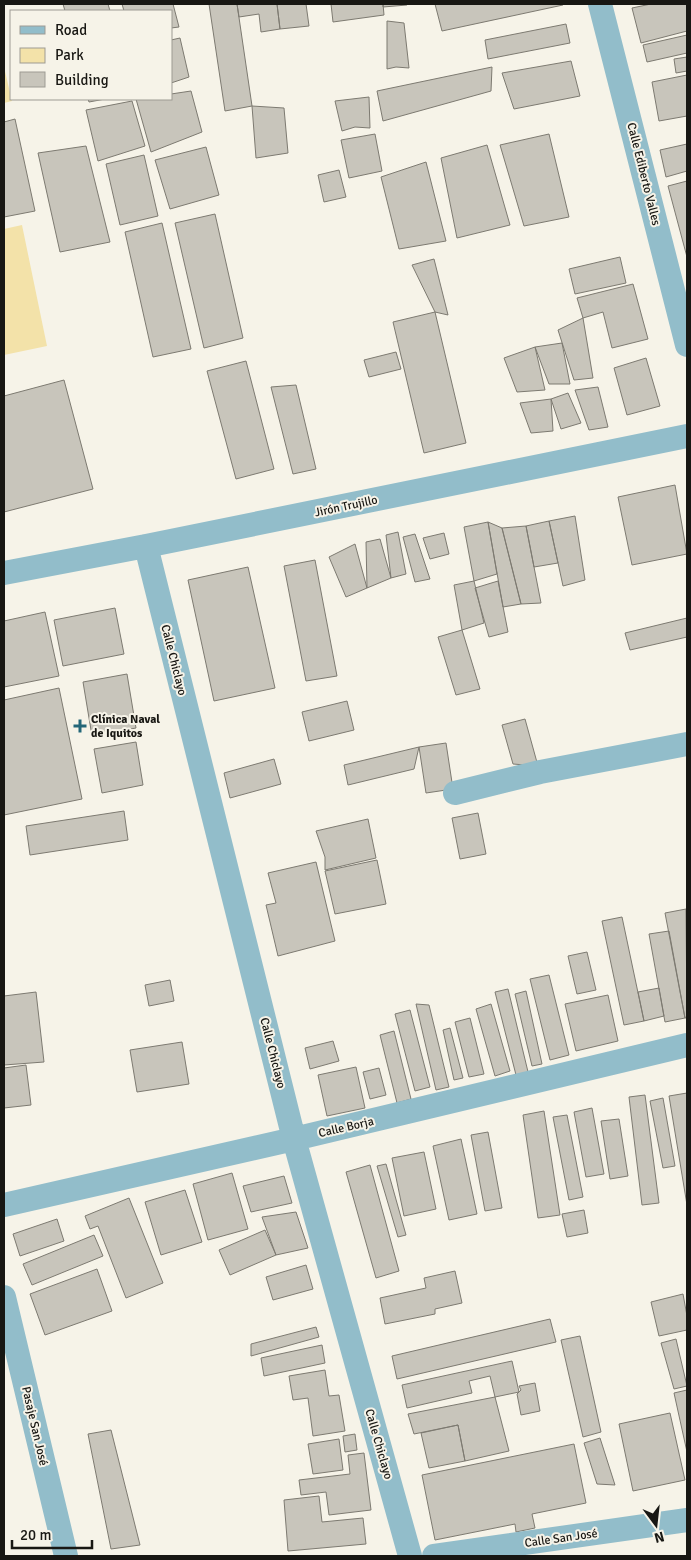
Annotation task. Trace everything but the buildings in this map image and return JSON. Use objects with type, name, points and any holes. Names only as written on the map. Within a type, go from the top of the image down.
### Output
[{"type":"street","name":"Calle Ediberto Valles","points":[[600,4],[687,344]]},
{"type":"street","name":"Jirón Trujillo","points":[[4,573],[687,436]]},
{"type":"street","name":"Calle Chiclayo","points":[[146,546],[294,1139],[410,1556]]},
{"type":"street","points":[[455,793],[540,772],[687,744]]},
{"type":"street","name":"Calle Borja","points":[[4,1205],[294,1139],[687,1045]]},
{"type":"street","name":"Pasaje San José","points":[[4,1296],[66,1556]]},
{"type":"street","name":"Calle San José","points":[[434,1556],[687,1520]]},
{"type":"green space","points":[[4,67],[10,100],[12,101],[4,103]]},
{"type":"green space","points":[[22,225],[47,346],[4,355],[4,229]]},
{"type":"place","name":"Clínica Naval de Iquitos","points":[[80,726]]}]
